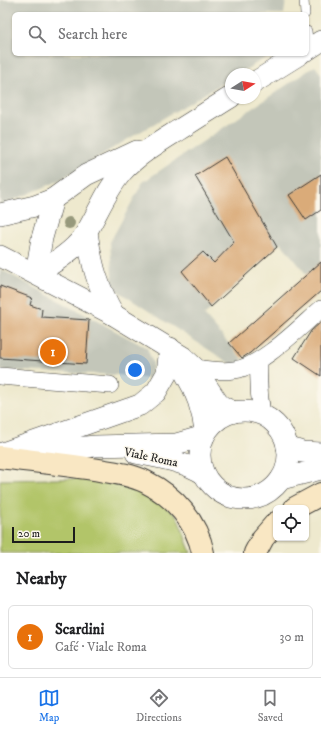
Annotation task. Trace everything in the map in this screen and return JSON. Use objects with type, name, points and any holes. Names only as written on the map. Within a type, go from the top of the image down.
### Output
[{"type":"main road","points":[[0,455],[113,472],[146,481],[167,495],[178,505],[191,523],[203,553]]},
{"type":"main road","points":[[301,505],[321,494]]},
{"type":"main road","points":[[255,553],[263,538],[273,526]]},
{"type":"street","points":[[261,78],[293,56]]},
{"type":"street","points":[[36,273],[63,255],[86,232],[109,190],[123,171],[134,160],[167,137],[225,101]]},
{"type":"street","points":[[0,214],[53,199],[90,173],[167,137]]},
{"type":"street","points":[[36,273],[42,238],[53,199]]},
{"type":"street","points":[[86,232],[97,282],[114,315]]},
{"type":"street","points":[[0,256],[36,273],[114,315],[170,348],[195,368],[218,403],[234,412]]},
{"type":"street","points":[[195,368],[223,371],[236,370],[259,361],[321,309]]},
{"type":"street","points":[[170,348],[191,384],[201,409],[205,434]]},
{"type":"street","points":[[0,455],[140,405],[156,392],[167,373],[170,348]]},
{"type":"street","points":[[259,361],[259,397],[262,414]]},
{"type":"street","points":[[0,376],[110,385]]},
{"type":"street","points":[[248,411],[262,414],[274,422],[283,433],[287,447],[287,463],[281,479],[274,488],[264,495],[241,499],[230,497],[219,492],[210,484],[200,465],[200,445],[205,434],[213,423],[223,416],[234,412],[248,411]]},
{"type":"street","name":"Viale Roma","points":[[0,455],[96,446],[176,444],[205,434]]},
{"type":"street","name":"Viale Roma","points":[[96,446],[176,462],[192,467],[204,474]]},
{"type":"street","points":[[287,447],[302,452],[321,453]]},
{"type":"street","points":[[281,479],[321,469]]},
{"type":"lane","points":[[304,0],[305,12]]},
{"type":"shaded area","points":[[0,0],[286,0],[284,12],[12,12],[12,56],[269,56],[248,68],[225,68],[225,82],[54,183],[0,205]]},
{"type":"shaded area","points":[[315,66],[321,74],[321,292],[281,243],[204,315],[243,360],[237,368],[113,288],[110,242],[143,182],[259,104],[261,104],[261,102]]},
{"type":"shaded area","points":[[0,269],[147,348],[153,364],[150,379],[118,375],[0,370]]},
{"type":"green space","points":[[107,478],[145,490],[177,516],[191,553],[0,553],[0,480]]},
{"type":"building","points":[[225,157],[277,247],[211,307],[182,271],[203,252],[214,263],[234,242],[195,176]]},
{"type":"building","points":[[321,174],[321,210],[306,220],[289,195]]},
{"type":"building","points":[[321,262],[321,291],[250,353],[242,358],[229,343]]},
{"type":"building","points":[[0,286],[32,298],[30,305],[42,309],[41,317],[89,320],[86,364],[0,358]]},
{"type":"building","points":[[321,322],[321,376],[294,358],[311,331]]},
{"type":"place","name":"Scardini","points":[[53,352]]}]
